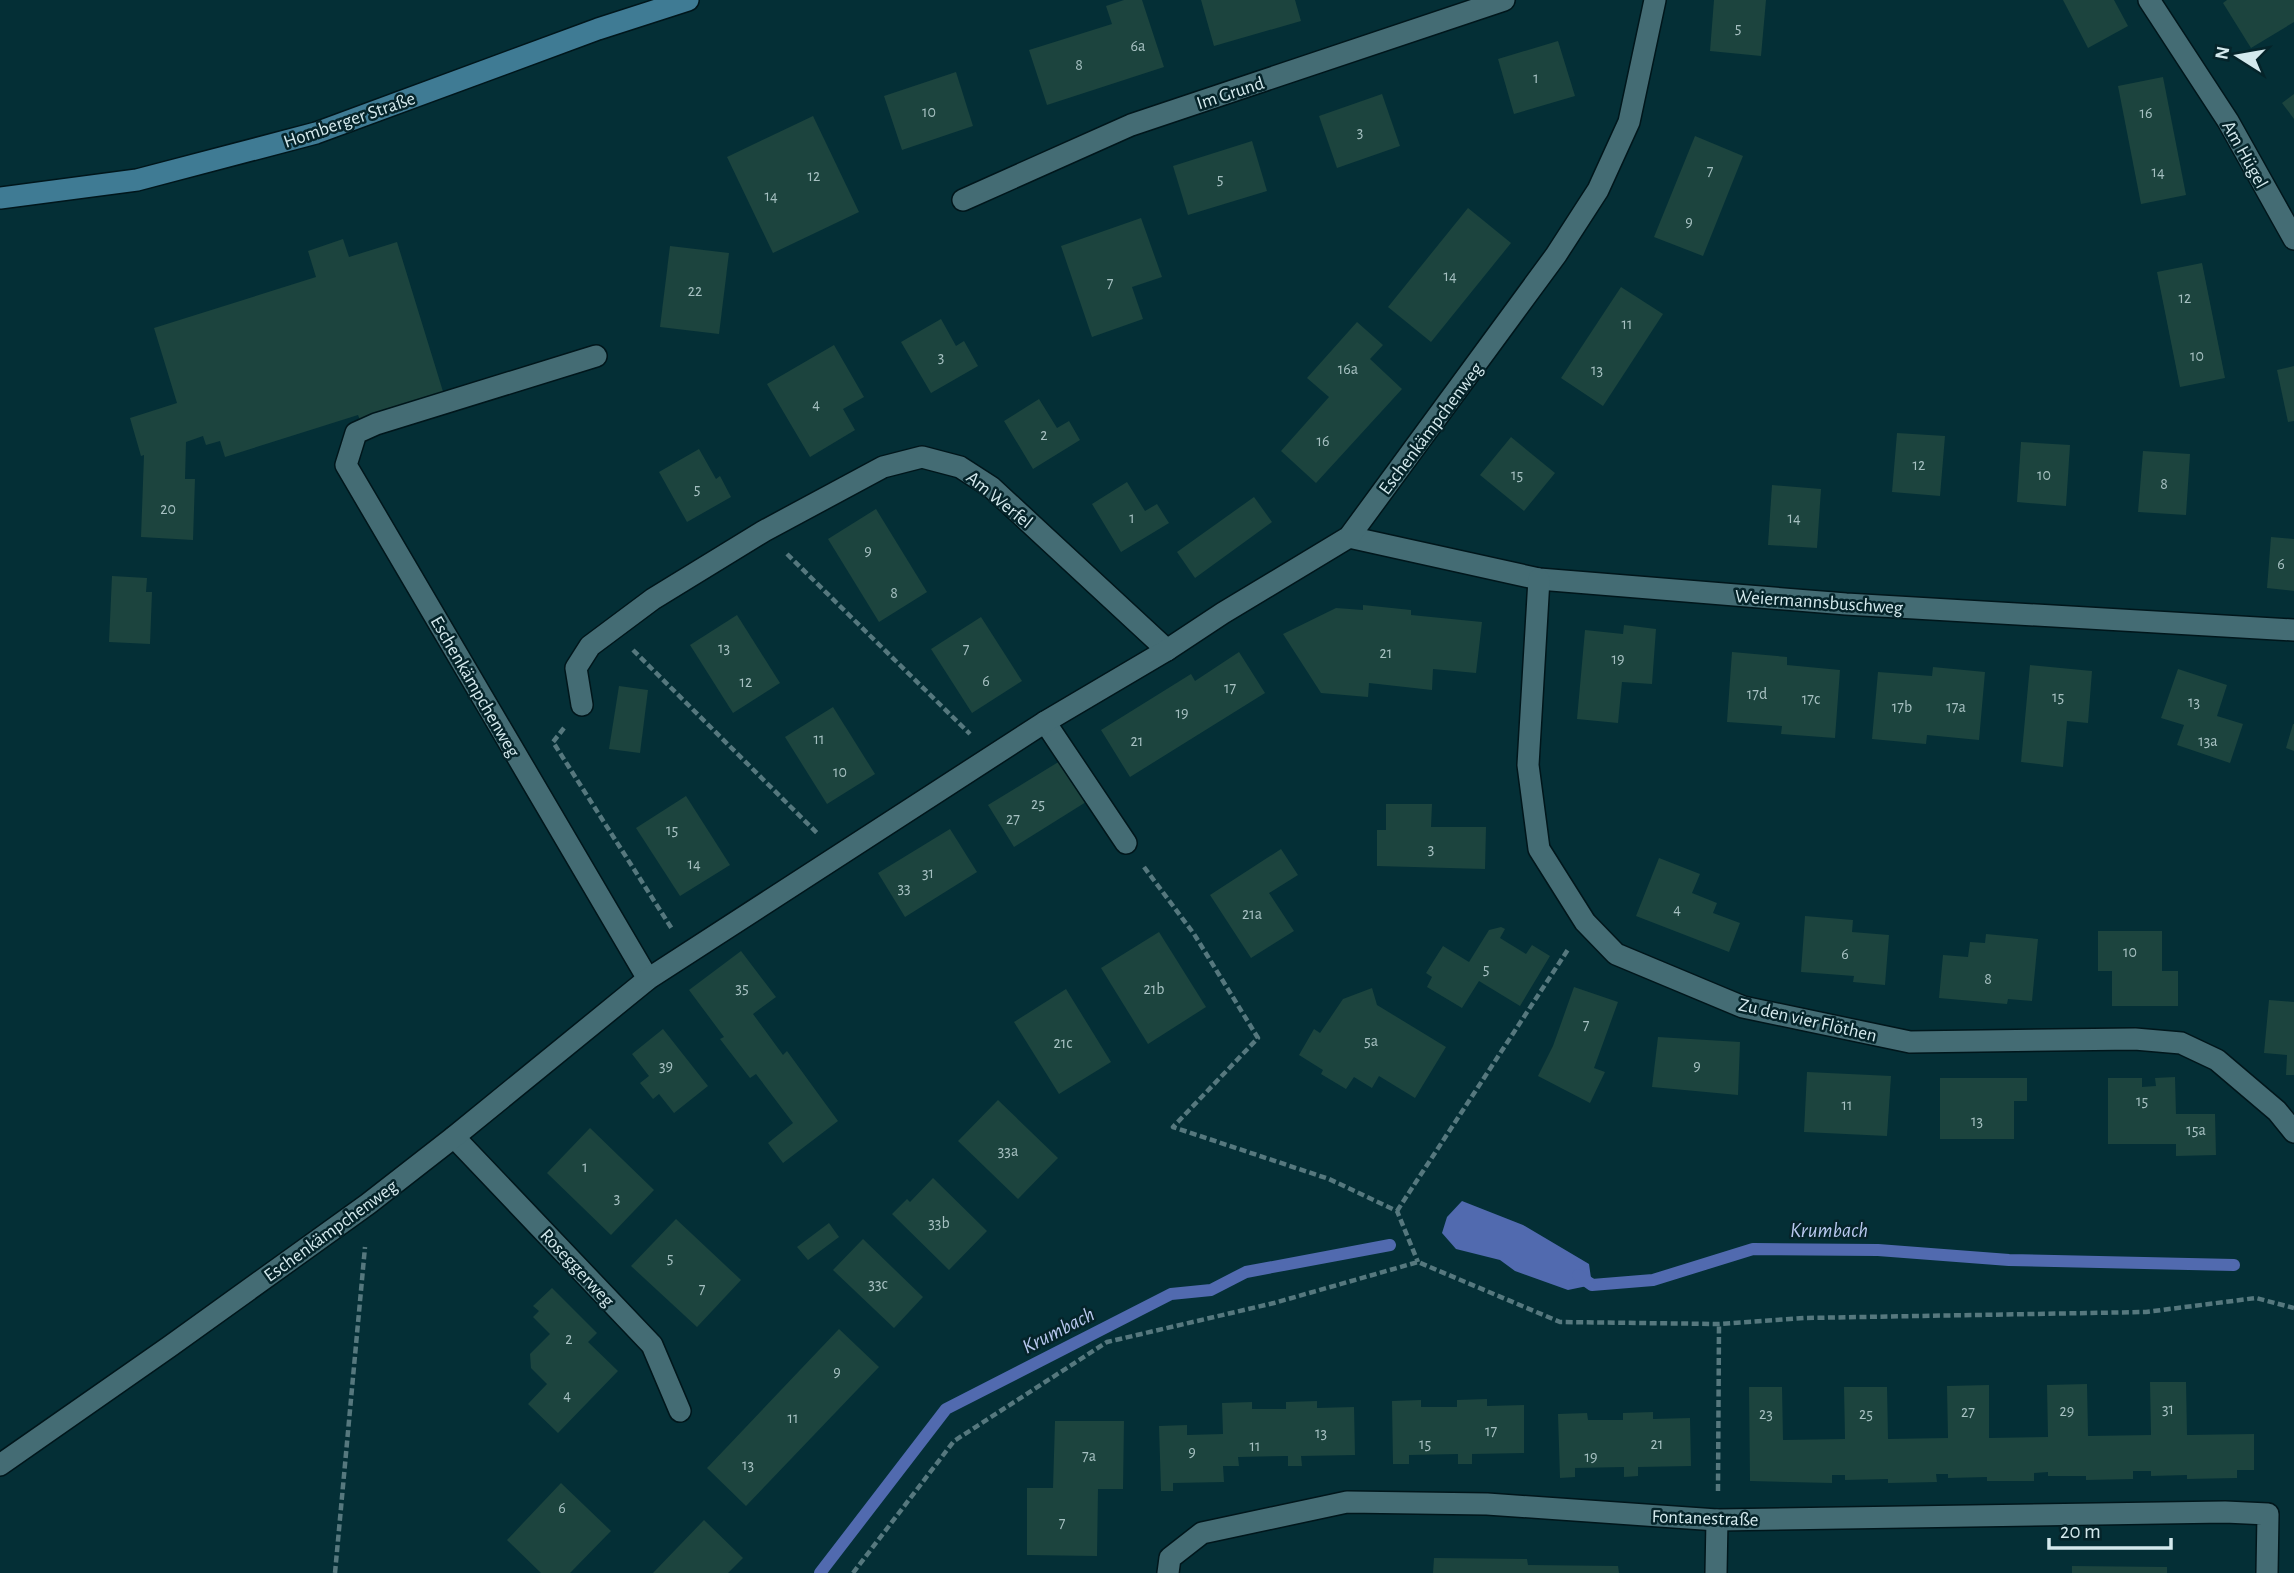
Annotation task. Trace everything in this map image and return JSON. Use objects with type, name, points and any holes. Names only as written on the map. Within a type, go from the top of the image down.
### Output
[{"type":"main road","name":"Homberger Straße","points":[[0,198],[137,180],[316,133],[598,29],[688,0]]},
{"type":"street","name":"Im Grund","points":[[963,200],[1130,125],[1504,0]]},
{"type":"street","name":"Eschenkämpchenweg","points":[[0,1465],[368,1204],[648,979],[1045,722],[1349,537],[1556,255],[1598,190],[1629,122],[1655,0]]},
{"type":"street","name":"Am Hügel","points":[[2149,0],[2228,121],[2294,239]]},
{"type":"street","name":"Eschenkämpchenweg","points":[[596,356],[376,424],[356,433],[346,465],[648,979]]},
{"type":"street","name":"Am Werfel","points":[[582,705],[576,668],[590,646],[653,599],[764,531],[883,467],[922,457],[960,467],[991,487],[1167,650]]},
{"type":"street","name":"Weiermannsbuschweg","points":[[1349,537],[1539,579],[1846,604],[2294,630]]},
{"type":"street","name":"Zu den vier Flöthen","points":[[1539,579],[1528,765],[1539,849],[1586,922],[1616,954],[1743,1007],[1897,1040],[2135,1039],[2181,1044],[2217,1060],[2277,1111],[2294,1132]]},
{"type":"street","points":[[1045,722],[1126,843]]},
{"type":"street","name":"Roseggerweg","points":[[454,1137],[652,1345],[680,1411]]},
{"type":"street","name":"Fontanestraße","points":[[1168,1573],[1170,1558],[1202,1533],[1347,1502],[1487,1504],[1717,1520],[2225,1512],[2268,1514],[2267,1573]]},
{"type":"street","points":[[1716,1573],[1717,1520]]},
{"type":"path","points":[[764,531],[993,756]]},
{"type":"path","points":[[612,630],[838,854]]},
{"type":"path","points":[[582,705],[553,743],[687,953]]},
{"type":"path","points":[[1126,843],[1194,934],[1258,1038],[1173,1127],[1329,1179],[1397,1211],[1418,1262]]},
{"type":"path","points":[[1397,1211],[1586,922]]},
{"type":"path","points":[[335,1573],[368,1204]]},
{"type":"path","points":[[853,1573],[954,1441],[1107,1342],[1274,1303],[1418,1262],[1560,1322],[1719,1324],[1804,1318],[2146,1312],[2256,1298],[2294,1308]]},
{"type":"path","points":[[1718,1470],[1719,1324]]},
{"type":"water","points":[[1462,1201],[1523,1225],[1589,1264],[1592,1285],[1568,1290],[1515,1271],[1500,1260],[1456,1249],[1442,1233],[1447,1217]]},
{"type":"building","points":[[1124,0],[1142,0],[1164,67],[1047,105],[1029,50],[1112,24],[1106,6]]},
{"type":"building","points":[[1201,0],[1295,0],[1301,21],[1214,46]]},
{"type":"building","points":[[1714,0],[1766,0],[1761,56],[1710,51]]},
{"type":"building","points":[[2063,0],[2114,0],[2128,26],[2088,48]]},
{"type":"building","points":[[2227,0],[2294,0],[2294,22],[2251,48],[2223,3]]},
{"type":"building","points":[[1558,41],[1575,96],[1514,114],[1498,59]]},
{"type":"building","points":[[956,72],[973,126],[902,150],[884,96]]},
{"type":"building","points":[[2163,77],[2186,195],[2141,204],[2118,86]]},
{"type":"building","points":[[1382,94],[1400,146],[1337,168],[1319,116]]},
{"type":"building","points":[[2294,94],[2294,119],[2282,103]]},
{"type":"building","points":[[813,116],[859,212],[773,253],[727,157]]},
{"type":"building","points":[[1695,136],[1743,156],[1703,256],[1654,237]]},
{"type":"building","points":[[1252,141],[1267,191],[1188,215],[1173,166]]},
{"type":"building","points":[[1468,208],[1511,243],[1431,342],[1388,307]]},
{"type":"building","points":[[1141,218],[1162,277],[1132,287],[1143,319],[1092,337],[1061,246]]},
{"type":"building","points":[[343,239],[349,257],[397,242],[445,398],[362,425],[358,415],[225,457],[220,441],[206,445],[203,436],[186,442],[185,479],[195,479],[193,540],[141,537],[144,455],[141,456],[130,418],[177,403],[154,328],[316,277],[308,251]]},
{"type":"building","points":[[670,246],[729,253],[719,334],[660,327]]},
{"type":"building","points":[[2202,263],[2225,378],[2180,387],[2157,272]]},
{"type":"building","points":[[1621,287],[1663,314],[1603,406],[1561,378]]},
{"type":"building","points":[[941,319],[956,346],[964,341],[978,366],[931,393],[901,342]]},
{"type":"building","points":[[1357,322],[1383,345],[1370,359],[1402,389],[1316,483],[1281,451],[1329,397],[1307,378]]},
{"type":"building","points":[[834,345],[864,397],[843,409],[855,430],[810,457],[767,384]]},
{"type":"building","points":[[2294,366],[2294,421],[2288,422],[2277,370]]},
{"type":"building","points":[[1039,399],[1057,428],[1069,421],[1080,440],[1033,469],[1004,421]]},
{"type":"building","points":[[1897,433],[1945,436],[1940,496],[1892,492]]},
{"type":"building","points":[[1511,437],[1555,473],[1524,511],[1480,475]]},
{"type":"building","points":[[2021,442],[2070,445],[2066,506],[2017,502]]},
{"type":"building","points":[[699,449],[716,479],[720,476],[731,497],[687,522],[659,472]]},
{"type":"building","points":[[2143,451],[2190,454],[2186,515],[2138,512]]},
{"type":"building","points":[[1127,482],[1145,511],[1157,504],[1169,523],[1121,552],[1092,504]]},
{"type":"building","points":[[1772,485],[1821,489],[1817,548],[1768,545]]},
{"type":"building","points":[[1254,497],[1272,522],[1195,578],[1177,552]]},
{"type":"building","points":[[876,509],[927,592],[879,622],[828,539]]},
{"type":"building","points":[[2271,537],[2294,539],[2294,591],[2267,588]]},
{"type":"building","points":[[112,576],[147,578],[146,592],[152,592],[150,644],[109,642]]},
{"type":"building","points":[[1363,605],[1411,610],[1411,615],[1482,622],[1476,673],[1433,669],[1432,690],[1369,683],[1368,697],[1321,693],[1283,634],[1336,608],[1363,610]]},
{"type":"building","points":[[737,615],[780,683],[733,713],[690,645]]},
{"type":"building","points":[[981,617],[1022,681],[972,713],[931,649]]},
{"type":"building","points":[[1624,625],[1656,629],[1652,684],[1622,682],[1618,723],[1577,719],[1585,630],[1623,634]]},
{"type":"building","points":[[1239,652],[1265,693],[1130,777],[1101,730],[1191,674],[1195,681]]},
{"type":"building","points":[[1732,652],[1787,657],[1787,665],[1840,670],[1835,738],[1781,734],[1782,726],[1727,722]]},
{"type":"building","points":[[2030,665],[2092,671],[2088,723],[2067,721],[2063,767],[2021,762]]},
{"type":"building","points":[[1933,667],[1985,672],[1979,740],[1927,735],[1926,744],[1872,739],[1878,672],[1932,676]]},
{"type":"building","points":[[2178,669],[2227,685],[2217,716],[2243,724],[2230,763],[2177,745],[2184,725],[2161,718]]},
{"type":"building","points":[[619,686],[648,690],[640,753],[609,749]]},
{"type":"building","points":[[833,707],[875,774],[827,804],[785,737]]},
{"type":"building","points":[[2294,724],[2294,751],[2286,748]]},
{"type":"building","points":[[1060,761],[1086,802],[1014,847],[988,805]]},
{"type":"building","points":[[686,796],[730,865],[680,896],[636,828]]},
{"type":"building","points":[[1386,804],[1432,804],[1431,827],[1486,827],[1485,869],[1377,866],[1377,830],[1386,830]]},
{"type":"building","points":[[950,829],[977,872],[905,917],[878,873]]},
{"type":"building","points":[[1281,849],[1298,875],[1269,893],[1294,931],[1251,958],[1210,895]]},
{"type":"building","points":[[1659,858],[1700,874],[1692,893],[1717,903],[1713,913],[1740,923],[1729,952],[1636,916]]},
{"type":"building","points":[[1805,916],[1853,920],[1852,932],[1889,935],[1885,985],[1853,982],[1854,976],[1801,972]]},
{"type":"building","points":[[1501,927],[1505,929],[1500,938],[1526,954],[1532,945],[1550,956],[1520,1006],[1479,981],[1462,1008],[1427,987],[1432,977],[1426,973],[1443,946],[1469,962],[1489,930]]},
{"type":"building","points":[[2098,931],[2162,931],[2162,971],[2178,971],[2178,1006],[2112,1006],[2112,971],[2098,971]]},
{"type":"building","points":[[1159,932],[1206,1007],[1148,1044],[1101,968]]},
{"type":"building","points":[[1986,934],[2038,939],[2032,1001],[2008,999],[2007,1004],[1939,998],[1943,955],[1968,957],[1970,942],[1985,943]]},
{"type":"building","points":[[741,951],[776,997],[753,1014],[783,1055],[787,1051],[838,1121],[783,1163],[768,1143],[793,1123],[756,1074],[750,1078],[720,1039],[724,1037],[689,990]]},
{"type":"building","points":[[1574,987],[1618,1002],[1594,1068],[1605,1072],[1590,1103],[1538,1076],[1553,1046]]},
{"type":"building","points":[[1372,988],[1377,1005],[1446,1047],[1415,1098],[1379,1076],[1372,1088],[1354,1077],[1346,1089],[1321,1074],[1323,1070],[1299,1055],[1314,1029],[1320,1033],[1343,999]]},
{"type":"building","points":[[1066,989],[1111,1062],[1059,1094],[1014,1022]]},
{"type":"building","points":[[2269,1000],[2294,1002],[2294,1075],[2286,1075],[2287,1055],[2264,1053]]},
{"type":"building","points":[[663,1029],[708,1086],[674,1113],[659,1094],[653,1099],[640,1083],[649,1076],[632,1054]]},
{"type":"building","points":[[1658,1037],[1740,1042],[1738,1095],[1652,1087]]},
{"type":"building","points":[[1807,1072],[1891,1076],[1887,1136],[1804,1132]]},
{"type":"building","points":[[2175,1077],[2176,1114],[2215,1114],[2216,1155],[2176,1156],[2176,1144],[2108,1144],[2108,1078],[2142,1078],[2142,1087],[2156,1086],[2155,1078]]},
{"type":"building","points":[[1940,1078],[2027,1078],[2027,1101],[2014,1101],[2014,1139],[1940,1139]]},
{"type":"building","points":[[998,1100],[1058,1158],[1018,1199],[958,1141]]},
{"type":"building","points":[[590,1128],[654,1190],[611,1235],[547,1173]]},
{"type":"building","points":[[933,1178],[987,1231],[949,1270],[892,1214],[907,1199],[910,1202]]},
{"type":"building","points":[[676,1219],[741,1280],[697,1327],[631,1266]]},
{"type":"building","points":[[829,1223],[839,1237],[808,1260],[797,1247]]},
{"type":"building","points":[[863,1239],[923,1297],[894,1328],[833,1270]]},
{"type":"building","points":[[552,1288],[597,1333],[588,1342],[618,1371],[558,1433],[528,1404],[547,1384],[531,1368],[530,1354],[550,1334],[533,1317],[539,1311],[533,1306]]},
{"type":"building","points":[[839,1329],[879,1367],[746,1506],[707,1468]]},
{"type":"building","points":[[2150,1382],[2186,1382],[2187,1435],[2254,1434],[2254,1470],[2237,1470],[2237,1478],[2187,1479],[2187,1475],[2151,1476],[2151,1471],[2133,1471],[2133,1479],[2086,1480],[2086,1476],[2048,1476],[2048,1472],[2034,1473],[2034,1481],[1987,1481],[1987,1477],[1948,1478],[1948,1474],[1936,1474],[1937,1482],[1845,1480],[1845,1475],[1832,1475],[1832,1483],[1750,1481],[1749,1387],[1782,1387],[1783,1440],[1845,1439],[1844,1387],[1887,1387],[1888,1439],[1948,1438],[1947,1386],[1989,1385],[1989,1438],[2048,1437],[2047,1385],[2087,1384],[2088,1436],[2151,1435]]},
{"type":"building","points":[[1487,1399],[1487,1406],[1524,1405],[1524,1453],[1472,1454],[1472,1464],[1458,1464],[1458,1454],[1409,1455],[1409,1464],[1393,1464],[1392,1401],[1421,1400],[1421,1407],[1457,1407],[1457,1400]]},
{"type":"building","points":[[1317,1401],[1317,1408],[1354,1407],[1355,1455],[1301,1456],[1302,1466],[1288,1466],[1288,1456],[1238,1457],[1239,1466],[1223,1466],[1224,1482],[1173,1483],[1173,1491],[1161,1491],[1159,1426],[1187,1425],[1187,1435],[1223,1434],[1222,1403],[1252,1402],[1252,1409],[1286,1409],[1286,1402]]},
{"type":"building","points":[[1653,1412],[1653,1419],[1690,1418],[1691,1466],[1638,1467],[1638,1476],[1624,1477],[1624,1467],[1575,1468],[1575,1477],[1560,1478],[1558,1414],[1587,1413],[1588,1420],[1623,1420],[1623,1413]]},
{"type":"building","points":[[1055,1421],[1124,1421],[1123,1489],[1098,1489],[1097,1556],[1027,1555],[1027,1488],[1053,1488]]},
{"type":"building","points":[[561,1483],[611,1531],[570,1573],[541,1573],[507,1540]]},
{"type":"building","points":[[704,1520],[743,1558],[728,1573],[653,1573]]},
{"type":"building","points":[[1434,1558],[1527,1559],[1528,1565],[1618,1566],[1619,1573],[1433,1573]]},
{"type":"building","points":[[2072,1566],[2167,1567],[2167,1573],[2072,1573]]},
{"type":"waterway","name":"Krumbach","points":[[820,1573],[946,1409],[1171,1294],[1211,1290],[1246,1272],[1390,1245]]},
{"type":"waterway","name":"Krumbach","points":[[1578,1275],[1592,1285],[1653,1280],[1753,1249],[1878,1250],[2009,1260],[2234,1265]]}]
